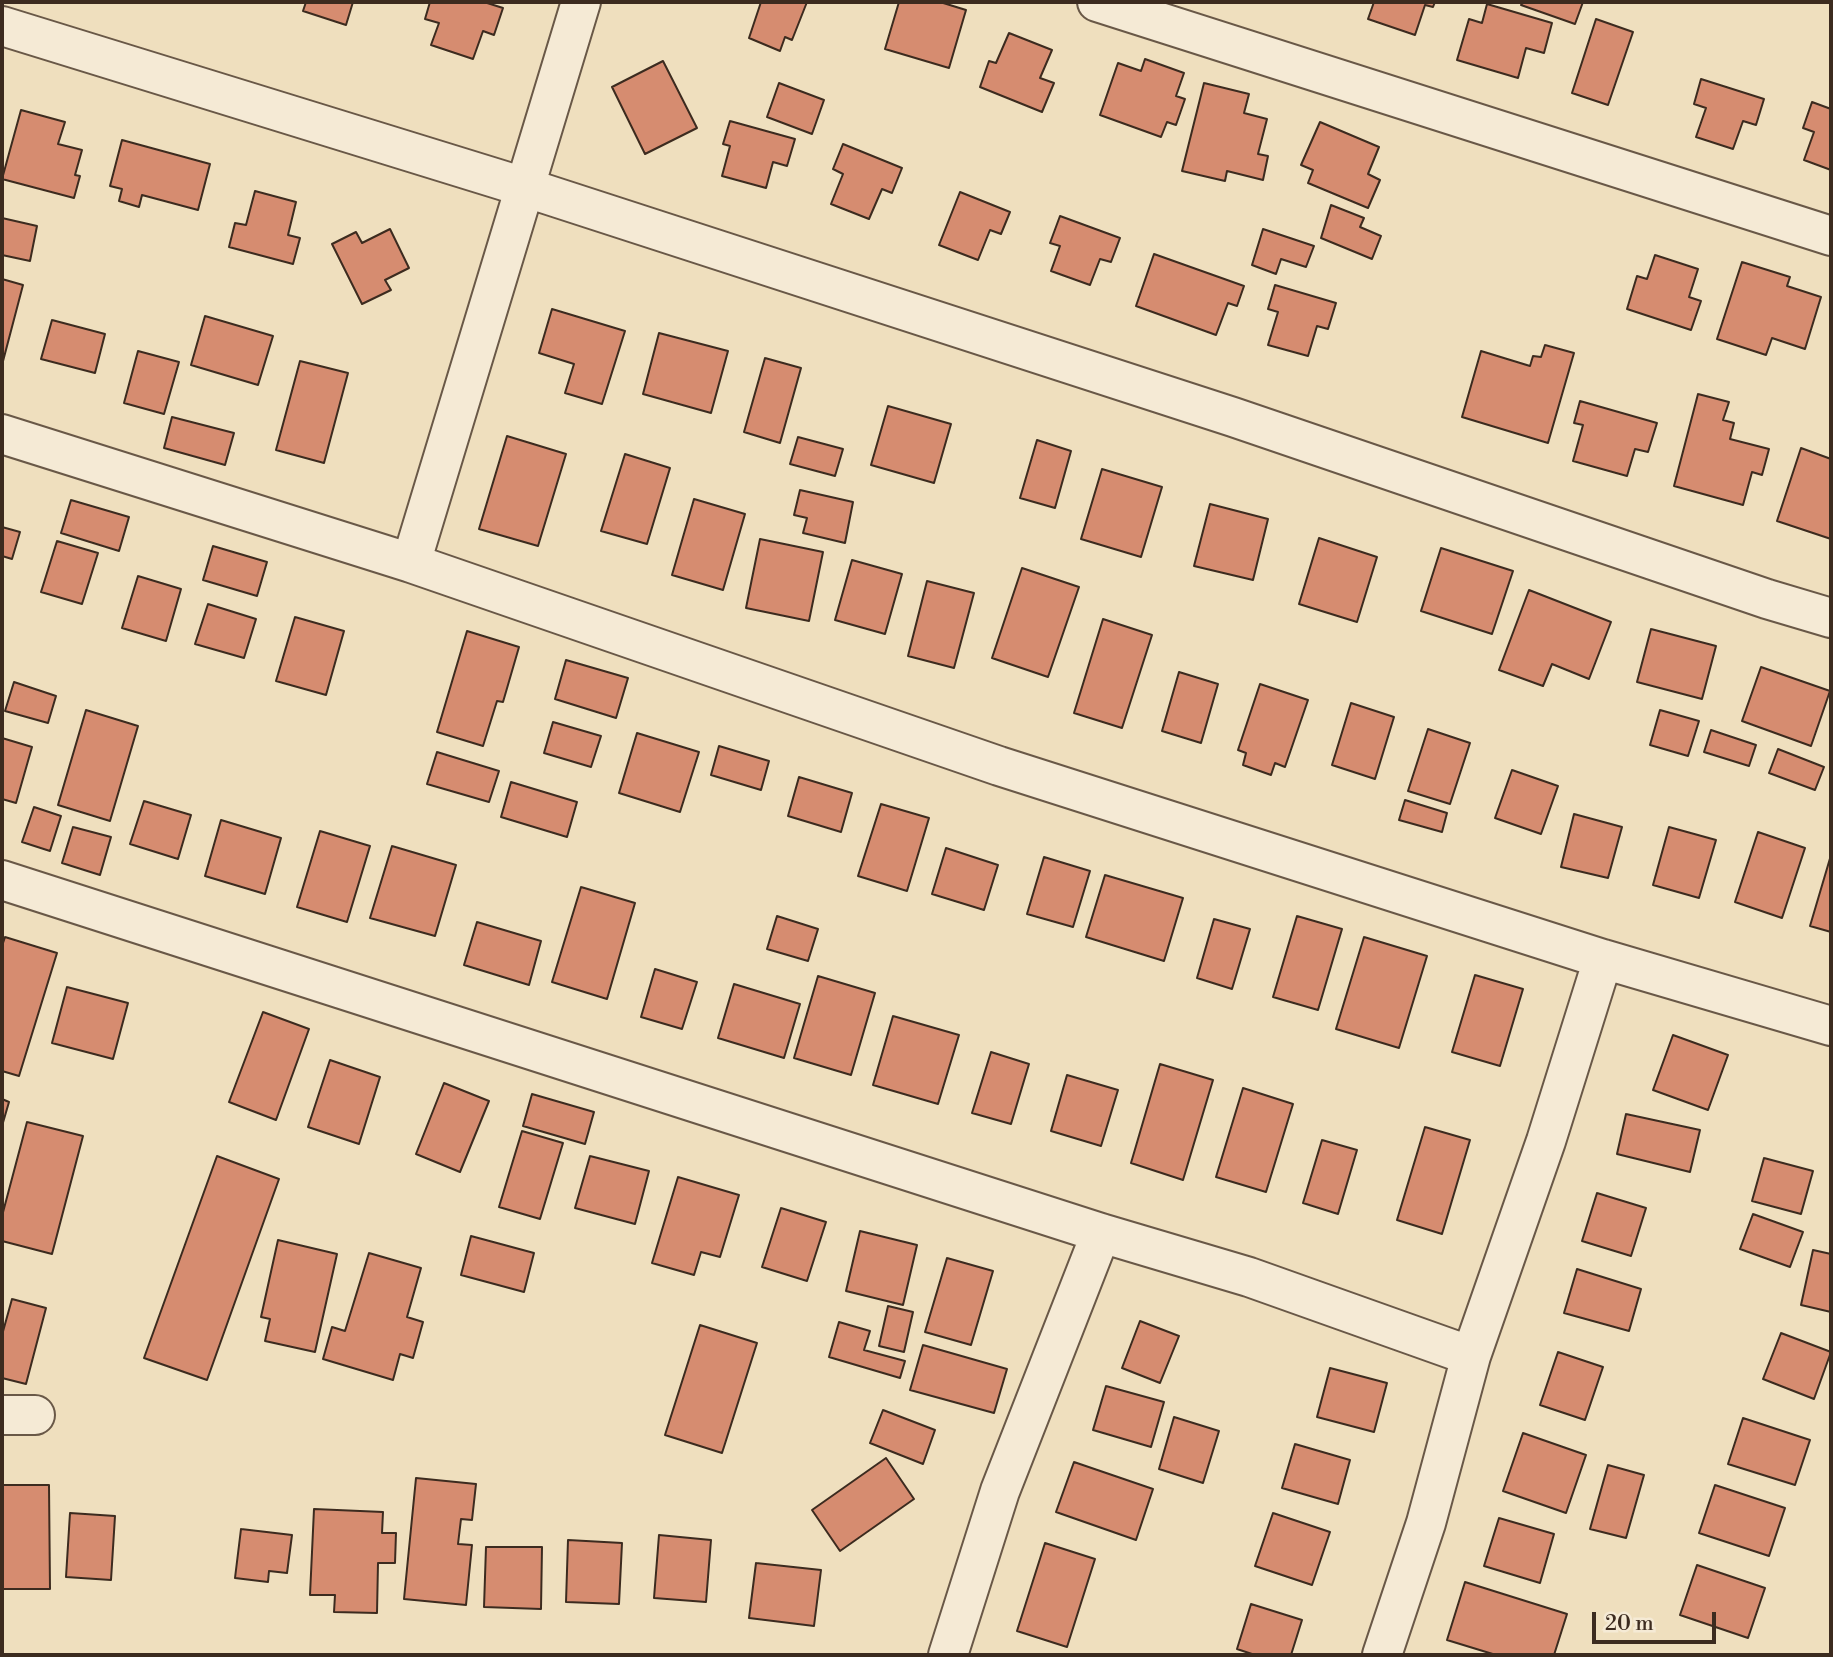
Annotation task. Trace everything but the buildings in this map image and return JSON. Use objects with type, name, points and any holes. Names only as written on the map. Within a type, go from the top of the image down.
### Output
[{"type":"street","points":[[411,563],[581,2]]},
{"type":"street","points":[[1097,2],[1831,236]]},
{"type":"street","points":[[2,26],[524,187],[1233,417],[1767,599],[1831,618]]},
{"type":"street","points":[[2,434],[411,563],[999,766],[1603,959],[1831,1026]]},
{"type":"street","points":[[2,880],[174,933],[1101,1233],[1249,1277],[1471,1356]]},
{"type":"street","points":[[1382,1655],[1426,1523],[1471,1356],[1546,1141],[1603,959]]},
{"type":"street","points":[[948,1655],[1000,1491],[1101,1233]]}]
